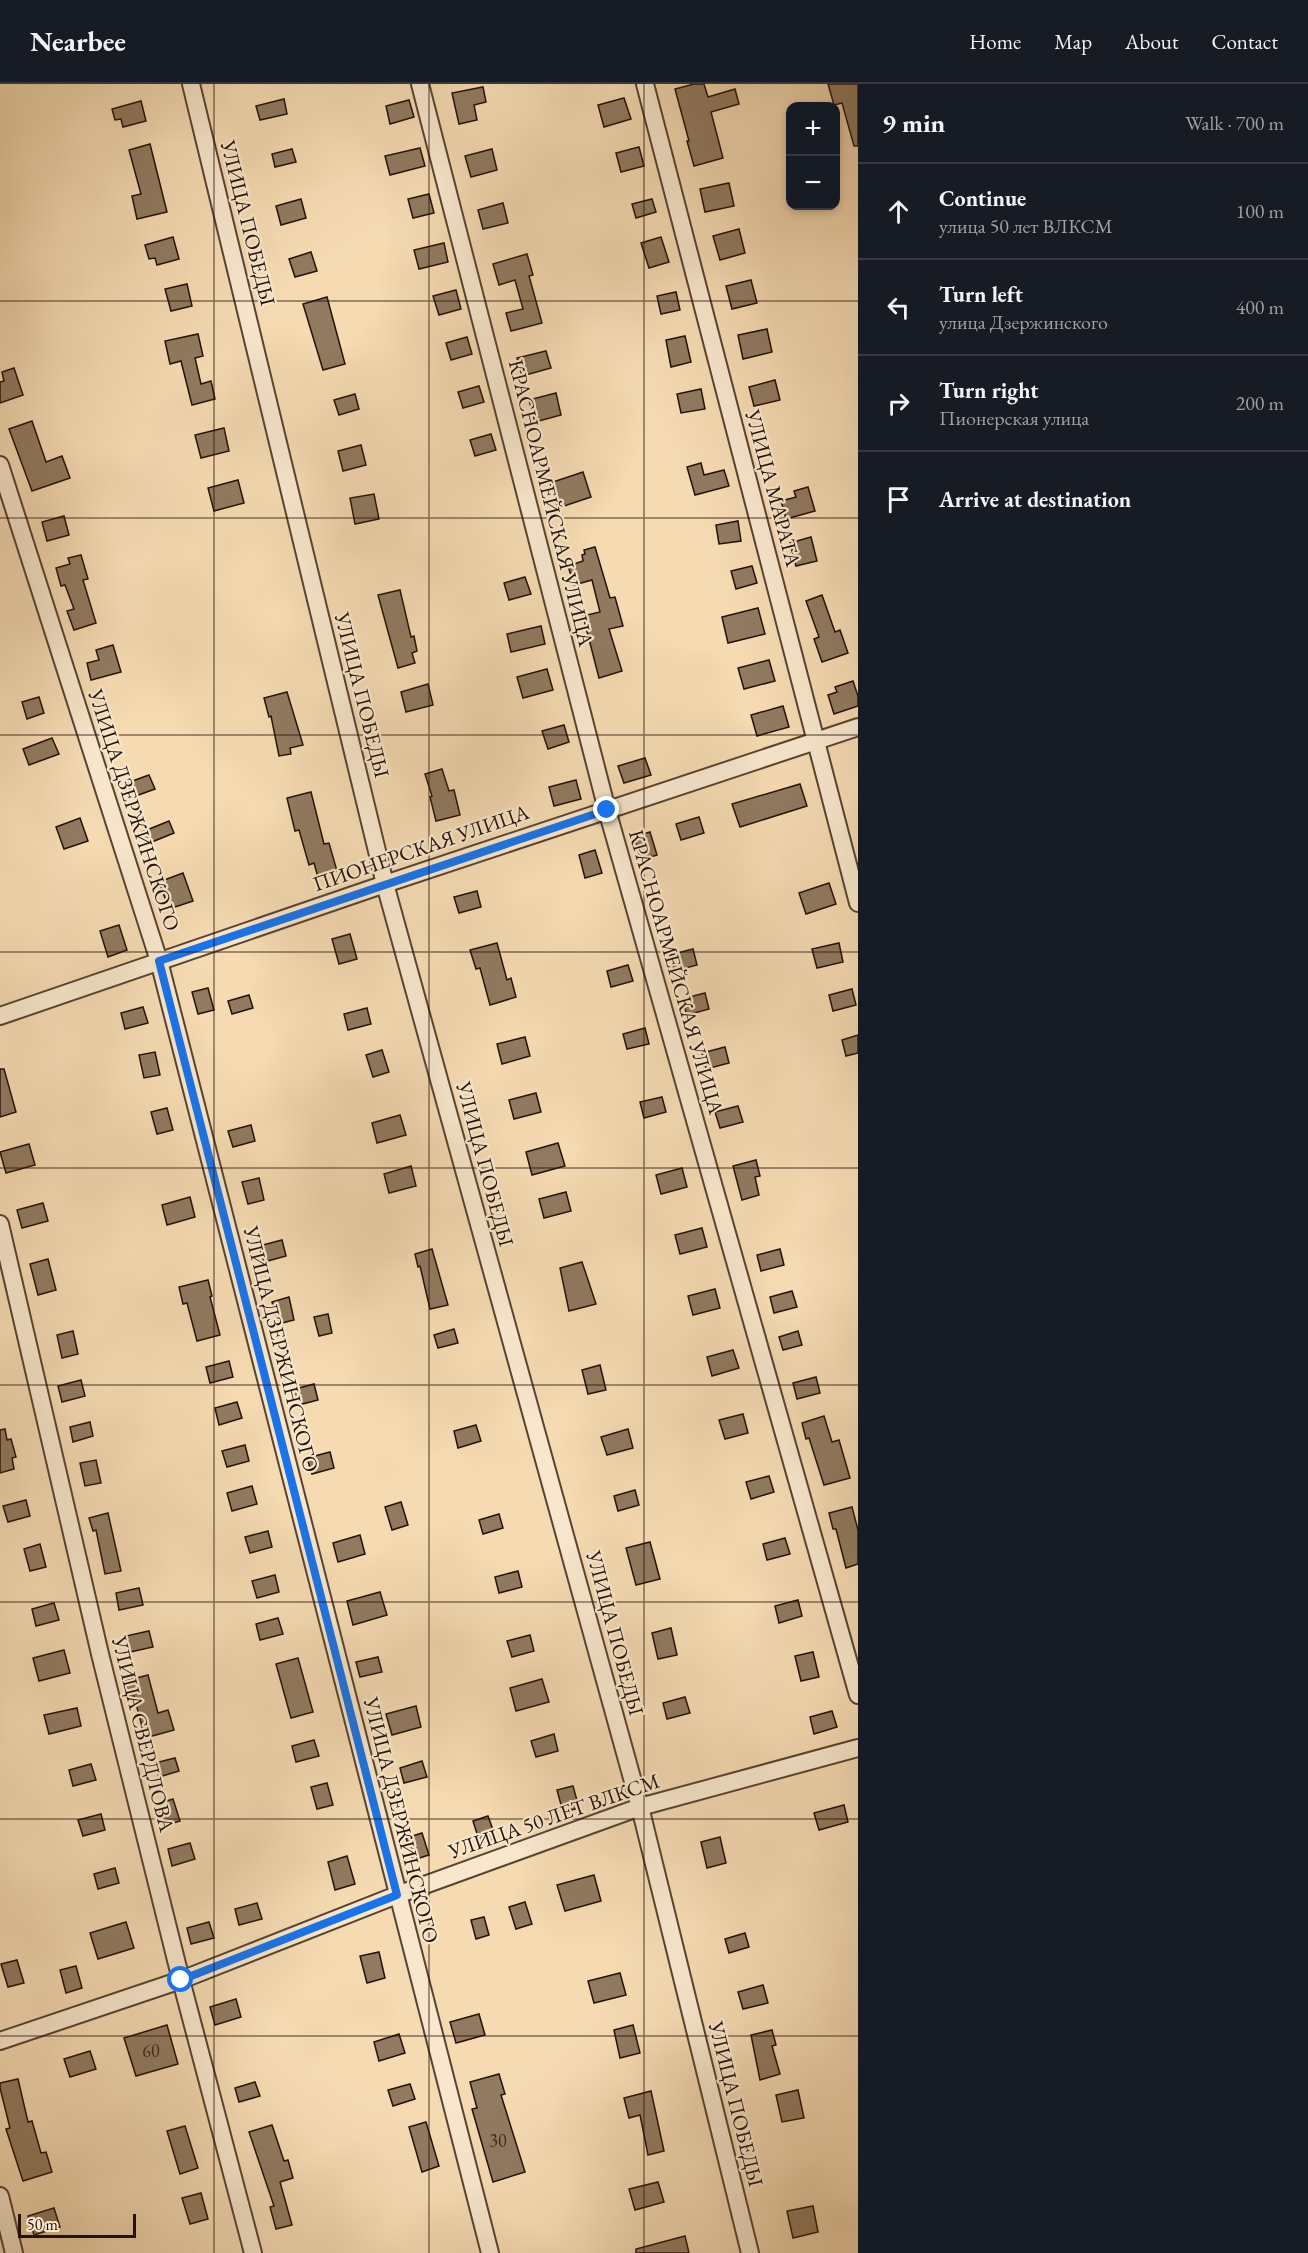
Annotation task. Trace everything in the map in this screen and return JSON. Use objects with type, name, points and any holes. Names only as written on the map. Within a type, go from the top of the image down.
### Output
[{"type":"street","name":"УЛИЦА ПОБЕДЫ","points":[[191,84],[385,884],[640,1807],[750,2253]]},
{"type":"street","name":"КРАСНОАРМЕЙСКАЯ УЛИЦА","points":[[420,84],[607,810],[858,1695]]},
{"type":"street","name":"УЛИЦА МАРАТА","points":[[645,84],[858,903]]},
{"type":"street","name":"УЛИЦА ДЗЕРЖИНСКОГО","points":[[0,465],[159,961],[490,2253]]},
{"type":"street","name":"ПИОНЕРСКАЯ УЛИЦА","points":[[0,1016],[385,884],[858,727]]},
{"type":"street","name":"УЛИЦА СВЕРДЛОВА","points":[[0,1224],[100,1653],[181,1980],[253,2253]]},
{"type":"street","name":"УЛИЦА 50 ЛЕТ ВЛКСМ","points":[[0,2041],[181,1980],[397,1895],[640,1807],[858,1748]]},
{"type":"street","points":[[0,2196],[14,2253]]},
{"type":"building","points":[[704,84],[708,97],[735,89],[739,104],[711,112],[723,158],[694,166],[675,89]]},
{"type":"building","points":[[828,84],[858,84],[858,146],[854,146],[842,103],[833,102]]},
{"type":"building","points":[[483,87],[486,102],[474,105],[477,120],[459,124],[452,93]]},
{"type":"building","points":[[624,98],[631,119],[604,127],[598,105]]},
{"type":"building","points":[[284,99],[287,114],[260,120],[256,106]]},
{"type":"building","points":[[409,100],[414,117],[390,124],[386,106]]},
{"type":"building","points":[[141,101],[146,121],[123,127],[121,119],[115,120],[112,109]]},
{"type":"building","points":[[150,144],[167,212],[137,219],[132,196],[141,194],[129,150]]},
{"type":"building","points":[[639,147],[644,166],[621,172],[616,153]]},
{"type":"building","points":[[420,148],[425,166],[390,175],[385,156]]},
{"type":"building","points":[[292,149],[296,162],[275,167],[272,154]]},
{"type":"building","points":[[492,149],[497,170],[471,177],[465,156]]},
{"type":"building","points":[[729,183],[734,206],[705,212],[700,189]]},
{"type":"building","points":[[429,194],[434,213],[413,218],[408,199]]},
{"type":"building","points":[[301,199],[306,218],[281,225],[276,206]]},
{"type":"building","points":[[652,199],[656,212],[636,218],[632,204]]},
{"type":"building","points":[[503,203],[508,223],[483,229],[478,210]]},
{"type":"building","points":[[739,229],[745,253],[720,260],[713,236]]},
{"type":"building","points":[[173,237],[179,259],[157,265],[155,258],[149,259],[145,245]]},
{"type":"building","points":[[661,237],[669,262],[649,268],[641,243]]},
{"type":"building","points":[[444,243],[448,262],[419,269],[414,250]]},
{"type":"building","points":[[311,252],[317,271],[295,277],[289,259]]},
{"type":"building","points":[[527,254],[533,275],[529,276],[542,323],[511,331],[506,313],[523,309],[515,280],[499,285],[493,264]]},
{"type":"building","points":[[751,280],[757,303],[732,309],[726,286]]},
{"type":"building","points":[[187,284],[192,306],[171,311],[165,289]]},
{"type":"building","points":[[456,290],[461,309],[439,315],[433,296]]},
{"type":"building","points":[[676,292],[680,310],[661,314],[657,296]]},
{"type":"building","points":[[327,297],[345,364],[323,370],[303,304]]},
{"type":"building","points":[[767,329],[772,352],[743,359],[738,335]]},
{"type":"building","points":[[198,334],[203,356],[195,358],[201,384],[211,381],[215,399],[192,405],[181,361],[170,364],[165,341]]},
{"type":"building","points":[[685,336],[691,362],[671,367],[666,340]]},
{"type":"building","points":[[467,337],[472,354],[451,360],[446,343]]},
{"type":"building","points":[[546,351],[551,368],[522,376],[517,358]]},
{"type":"building","points":[[14,368],[23,395],[0,403],[0,382],[4,381],[2,372]]},
{"type":"building","points":[[775,380],[780,400],[754,406],[749,387]]},
{"type":"building","points":[[479,386],[484,402],[463,408],[458,392]]},
{"type":"building","points":[[701,389],[705,409],[681,413],[677,394]]},
{"type":"building","points":[[556,393],[561,415],[535,422],[529,400]]},
{"type":"building","points":[[355,394],[359,409],[339,415],[334,400]]},
{"type":"building","points":[[32,421],[46,462],[62,456],[70,478],[32,491],[9,429]]},
{"type":"building","points":[[224,428],[229,451],[201,458],[195,435]]},
{"type":"building","points":[[491,434],[496,450],[475,456],[470,440]]},
{"type":"building","points":[[361,445],[366,465],[343,471],[338,451]]},
{"type":"building","points":[[701,463],[704,475],[724,470],[729,486],[695,495],[687,467]]},
{"type":"building","points":[[583,472],[591,497],[558,508],[550,483]]},
{"type":"building","points":[[238,480],[244,503],[214,511],[208,488]]},
{"type":"building","points":[[808,487],[815,511],[786,519],[781,501],[796,497],[794,491]]},
{"type":"building","points":[[374,494],[379,519],[355,524],[350,498]]},
{"type":"building","points":[[64,516],[69,535],[47,541],[42,522]]},
{"type":"building","points":[[738,521],[741,541],[719,544],[716,525]]},
{"type":"building","points":[[811,537],[817,561],[796,566],[790,543]]},
{"type":"building","points":[[595,547],[610,598],[615,597],[623,626],[609,629],[622,671],[599,678],[583,616],[600,612],[592,580],[574,585],[568,566],[583,561],[584,550]]},
{"type":"building","points":[[81,555],[88,579],[83,580],[96,623],[74,630],[67,611],[74,609],[65,585],[61,586],[56,568],[70,564],[68,558]]},
{"type":"building","points":[[752,566],[757,583],[736,589],[731,571]]},
{"type":"building","points":[[525,577],[531,594],[509,600],[504,583]]},
{"type":"building","points":[[400,590],[411,637],[414,636],[417,651],[412,653],[415,663],[398,668],[378,595]]},
{"type":"building","points":[[822,595],[835,632],[840,630],[848,653],[822,662],[814,639],[819,637],[806,601]]},
{"type":"building","points":[[758,608],[765,634],[728,643],[722,617]]},
{"type":"building","points":[[541,626],[545,644],[511,652],[507,634]]},
{"type":"building","points":[[113,645],[121,672],[91,680],[87,663],[99,660],[96,650]]},
{"type":"building","points":[[769,660],[775,681],[744,689],[738,668]]},
{"type":"building","points":[[547,669],[553,690],[523,698],[517,677]]},
{"type":"building","points":[[853,681],[858,696],[858,706],[834,714],[828,695],[837,692],[835,687]]},
{"type":"building","points":[[428,684],[433,705],[406,712],[401,692]]},
{"type":"building","points":[[287,692],[303,745],[290,748],[291,754],[279,756],[271,716],[269,717],[264,698]]},
{"type":"building","points":[[39,697],[44,713],[27,719],[22,702]]},
{"type":"building","points":[[783,706],[789,727],[757,736],[751,715]]},
{"type":"building","points":[[564,725],[569,742],[548,749],[542,731]]},
{"type":"building","points":[[52,738],[59,754],[29,765],[23,749]]},
{"type":"building","points":[[645,758],[651,775],[624,783],[618,766]]},
{"type":"building","points":[[442,769],[449,791],[454,790],[460,815],[436,821],[430,797],[432,796],[425,774]]},
{"type":"building","points":[[149,775],[155,789],[133,797],[127,783]]},
{"type":"building","points":[[576,780],[581,799],[554,806],[549,787]]},
{"type":"building","points":[[800,784],[807,806],[740,827],[732,804]]},
{"type":"building","points":[[311,792],[324,844],[329,843],[337,871],[318,877],[314,863],[309,865],[299,830],[295,831],[287,798]]},
{"type":"building","points":[[699,817],[704,833],[681,840],[676,824]]},
{"type":"building","points":[[80,818],[88,841],[64,849],[56,827]]},
{"type":"building","points":[[169,821],[174,833],[147,844],[142,832]]},
{"type":"building","points":[[650,832],[657,855],[641,860],[634,837]]},
{"type":"building","points":[[595,850],[602,873],[585,878],[579,855]]},
{"type":"building","points":[[183,873],[193,901],[169,909],[159,882]]},
{"type":"building","points":[[829,883],[836,904],[806,914],[799,893]]},
{"type":"building","points":[[477,891],[481,907],[459,913],[454,897]]},
{"type":"building","points":[[119,925],[127,950],[108,957],[100,931]]},
{"type":"building","points":[[350,934],[357,959],[339,964],[332,939]]},
{"type":"building","points":[[497,943],[507,980],[511,978],[516,997],[490,1005],[480,968],[476,969],[470,950]]},
{"type":"building","points":[[839,943],[843,962],[817,968],[812,949]]},
{"type":"building","points":[[693,949],[697,965],[674,971],[670,955]]},
{"type":"building","points":[[628,965],[633,981],[611,987],[607,971]]},
{"type":"building","points":[[208,988],[214,1010],[198,1014],[192,992]]},
{"type":"building","points":[[852,989],[856,1005],[833,1011],[829,995]]},
{"type":"building","points":[[705,993],[709,1009],[687,1015],[682,999]]},
{"type":"building","points":[[249,995],[253,1008],[232,1014],[228,1001]]},
{"type":"building","points":[[143,1007],[148,1023],[125,1029],[121,1013]]},
{"type":"building","points":[[367,1008],[371,1024],[348,1030],[344,1014]]},
{"type":"building","points":[[645,1028],[649,1044],[627,1049],[623,1034]]},
{"type":"building","points":[[858,1035],[858,1053],[846,1056],[842,1040]]},
{"type":"building","points":[[525,1037],[530,1056],[502,1064],[497,1044]]},
{"type":"building","points":[[725,1047],[729,1063],[706,1069],[702,1053]]},
{"type":"building","points":[[382,1050],[389,1072],[373,1077],[366,1055]]},
{"type":"building","points":[[155,1052],[160,1075],[144,1078],[139,1055]]},
{"type":"building","points":[[0,1069],[4,1069],[16,1112],[0,1117]]},
{"type":"building","points":[[536,1093],[541,1112],[514,1119],[509,1100]]},
{"type":"building","points":[[662,1097],[666,1112],[644,1118],[640,1102]]},
{"type":"building","points":[[738,1106],[743,1122],[720,1128],[715,1112]]},
{"type":"building","points":[[167,1108],[173,1130],[157,1134],[151,1112]]},
{"type":"building","points":[[400,1115],[406,1135],[377,1143],[372,1123]]},
{"type":"building","points":[[251,1125],[255,1141],[233,1147],[228,1131]]},
{"type":"building","points":[[558,1143],[565,1166],[532,1175],[526,1152]]},
{"type":"building","points":[[29,1144],[35,1165],[6,1173],[0,1152]]},
{"type":"building","points":[[756,1160],[760,1176],[755,1177],[759,1195],[742,1200],[733,1166]]},
{"type":"building","points":[[411,1166],[416,1186],[389,1193],[384,1174]]},
{"type":"building","points":[[682,1168],[687,1187],[661,1194],[656,1175]]},
{"type":"building","points":[[259,1178],[264,1200],[248,1204],[242,1182]]},
{"type":"building","points":[[566,1192],[571,1211],[544,1218],[539,1199]]},
{"type":"building","points":[[190,1197],[195,1217],[167,1225],[162,1205]]},
{"type":"building","points":[[43,1203],[48,1221],[22,1228],[17,1210]]},
{"type":"building","points":[[702,1228],[707,1247],[680,1254],[675,1235]]},
{"type":"building","points":[[282,1240],[286,1256],[264,1262],[259,1246]]},
{"type":"building","points":[[432,1249],[448,1305],[430,1309],[415,1254]]},
{"type":"building","points":[[780,1249],[784,1265],[761,1271],[757,1255]]},
{"type":"building","points":[[48,1259],[56,1290],[38,1295],[30,1264]]},
{"type":"building","points":[[582,1262],[596,1304],[569,1311],[560,1268]]},
{"type":"building","points":[[208,1280],[220,1335],[197,1341],[187,1303],[183,1304],[179,1287]]},
{"type":"building","points":[[715,1289],[720,1308],[693,1315],[688,1296]]},
{"type":"building","points":[[792,1291],[797,1307],[774,1313],[770,1297]]},
{"type":"building","points":[[289,1297],[294,1320],[278,1324],[272,1302]]},
{"type":"building","points":[[328,1314],[332,1333],[319,1336],[314,1317]]},
{"type":"building","points":[[454,1329],[458,1343],[438,1348],[434,1335]]},
{"type":"building","points":[[73,1331],[78,1354],[62,1358],[57,1335]]},
{"type":"building","points":[[798,1331],[802,1345],[783,1350],[779,1337]]},
{"type":"building","points":[[733,1350],[739,1368],[712,1376],[707,1357]]},
{"type":"building","points":[[229,1361],[233,1377],[210,1383],[206,1367]]},
{"type":"building","points":[[600,1365],[606,1390],[588,1394],[582,1370]]},
{"type":"building","points":[[816,1377],[820,1393],[797,1399],[793,1383]]},
{"type":"building","points":[[81,1380],[85,1396],[62,1402],[58,1386]]},
{"type":"building","points":[[314,1384],[318,1400],[295,1406],[291,1390]]},
{"type":"building","points":[[237,1402],[242,1418],[219,1425],[215,1408]]},
{"type":"building","points":[[743,1414],[748,1433],[725,1439],[719,1420]]},
{"type":"building","points":[[824,1416],[832,1442],[839,1440],[850,1478],[824,1485],[802,1423]]},
{"type":"building","points":[[90,1422],[93,1436],[73,1442],[70,1427]]},
{"type":"building","points":[[476,1425],[481,1441],[458,1448],[454,1431]]},
{"type":"building","points":[[5,1429],[7,1440],[11,1439],[16,1457],[12,1458],[14,1469],[0,1473],[0,1430]]},
{"type":"building","points":[[628,1429],[633,1448],[607,1455],[601,1437]]},
{"type":"building","points":[[245,1445],[249,1461],[227,1467],[222,1451]]},
{"type":"building","points":[[330,1452],[334,1468],[312,1474],[307,1458]]},
{"type":"building","points":[[96,1460],[101,1483],[85,1486],[80,1463]]},
{"type":"building","points":[[769,1476],[774,1492],[751,1499],[746,1482]]},
{"type":"building","points":[[252,1486],[257,1504],[232,1511],[227,1493]]},
{"type":"building","points":[[635,1490],[639,1505],[618,1511],[614,1496]]},
{"type":"building","points":[[26,1500],[30,1516],[8,1522],[3,1506]]},
{"type":"building","points":[[401,1502],[408,1525],[392,1530],[385,1507]]},
{"type":"building","points":[[852,1507],[858,1530],[858,1564],[846,1568],[836,1529],[833,1529],[829,1513]]},
{"type":"building","points":[[108,1513],[121,1571],[105,1574],[96,1530],[93,1531],[89,1518]]},
{"type":"building","points":[[499,1514],[503,1528],[483,1534],[479,1520]]},
{"type":"building","points":[[268,1531],[272,1547],[250,1553],[245,1537]]},
{"type":"building","points":[[360,1535],[365,1554],[338,1562],[333,1543]]},
{"type":"building","points":[[785,1538],[790,1554],[767,1560],[763,1544]]},
{"type":"building","points":[[650,1542],[660,1579],[636,1585],[626,1548]]},
{"type":"building","points":[[40,1544],[46,1567],[30,1571],[24,1549]]},
{"type":"building","points":[[518,1571],[522,1587],[499,1593],[495,1577]]},
{"type":"building","points":[[275,1575],[279,1592],[257,1598],[252,1581]]},
{"type":"building","points":[[139,1588],[143,1605],[119,1610],[116,1593]]},
{"type":"building","points":[[380,1592],[387,1615],[353,1625],[347,1601]]},
{"type":"building","points":[[798,1600],[802,1616],[779,1623],[775,1606]]},
{"type":"building","points":[[54,1603],[59,1620],[36,1626],[32,1609]]},
{"type":"building","points":[[278,1618],[283,1634],[260,1640],[256,1624]]},
{"type":"building","points":[[671,1628],[677,1655],[658,1659],[652,1633]]},
{"type":"building","points":[[149,1631],[153,1647],[130,1652],[126,1636]]},
{"type":"building","points":[[530,1635],[534,1651],[512,1657],[507,1641]]},
{"type":"building","points":[[64,1650],[70,1673],[39,1681],[33,1658]]},
{"type":"building","points":[[813,1652],[819,1677],[801,1681],[795,1656]]},
{"type":"building","points":[[378,1657],[382,1672],[360,1677],[356,1662]]},
{"type":"building","points":[[298,1658],[313,1712],[291,1718],[276,1664]]},
{"type":"building","points":[[148,1675],[158,1713],[168,1710],[174,1730],[145,1738],[134,1696],[130,1697],[125,1681]]},
{"type":"building","points":[[542,1679],[549,1702],[516,1711],[510,1688]]},
{"type":"building","points":[[685,1697],[690,1713],[667,1719],[663,1703]]},
{"type":"building","points":[[416,1706],[421,1727],[392,1735],[386,1714]]},
{"type":"building","points":[[77,1708],[81,1726],[49,1734],[44,1715]]},
{"type":"building","points":[[832,1711],[837,1727],[814,1734],[810,1717]]},
{"type":"building","points":[[554,1734],[558,1751],[536,1757],[531,1741]]},
{"type":"building","points":[[314,1740],[319,1756],[296,1762],[292,1746]]},
{"type":"building","points":[[175,1758],[179,1771],[159,1777],[155,1763]]},
{"type":"building","points":[[422,1761],[427,1777],[404,1783],[400,1768]]},
{"type":"building","points":[[91,1764],[96,1780],[73,1786],[69,1770]]},
{"type":"building","points":[[327,1783],[333,1805],[317,1809],[311,1787]]},
{"type":"building","points":[[573,1786],[579,1808],[563,1812],[557,1790]]},
{"type":"building","points":[[173,1799],[180,1821],[164,1826],[157,1804]]},
{"type":"building","points":[[844,1805],[848,1822],[819,1830],[814,1813]]},
{"type":"building","points":[[101,1814],[105,1830],[83,1836],[78,1820]]},
{"type":"building","points":[[488,1816],[496,1838],[480,1843],[473,1821]]},
{"type":"building","points":[[422,1833],[429,1855],[413,1860],[406,1838]]},
{"type":"building","points":[[720,1837],[726,1863],[707,1868],[701,1842]]},
{"type":"building","points":[[190,1843],[195,1859],[172,1866],[168,1849]]},
{"type":"building","points":[[347,1856],[355,1884],[335,1890],[328,1862]]},
{"type":"building","points":[[115,1868],[119,1883],[98,1889],[94,1874]]},
{"type":"building","points":[[594,1875],[601,1901],[565,1911],[557,1885]]},
{"type":"building","points":[[525,1902],[532,1924],[516,1929],[509,1907]]},
{"type":"building","points":[[257,1903],[262,1919],[239,1925],[235,1909]]},
{"type":"building","points":[[484,1917],[489,1935],[476,1939],[471,1920]]},
{"type":"building","points":[[126,1922],[134,1948],[98,1959],[90,1933]]},
{"type":"building","points":[[209,1922],[214,1938],[191,1944],[187,1928]]},
{"type":"building","points":[[745,1933],[749,1947],[729,1953],[725,1939]]},
{"type":"building","points":[[379,1952],[385,1978],[367,1983],[360,1956]]},
{"type":"building","points":[[17,1960],[24,1983],[8,1987],[1,1964]]},
{"type":"building","points":[[76,1966],[82,1988],[66,1993],[60,1970]]},
{"type":"building","points":[[620,1973],[626,1995],[594,2003],[588,1981]]},
{"type":"building","points":[[763,1985],[768,2003],[743,2009],[738,1992]]},
{"type":"building","points":[[236,1999],[241,2017],[215,2025],[210,2007]]},
{"type":"building","points":[[479,2014],[485,2035],[456,2043],[450,2022]]},
{"type":"building","points":[[167,2025],[178,2064],[136,2076],[124,2038]]},
{"type":"building","points":[[633,2025],[640,2053],[620,2058],[614,2030]]},
{"type":"building","points":[[772,2030],[776,2045],[772,2046],[780,2074],[760,2080],[751,2035]]},
{"type":"building","points":[[399,2034],[405,2053],[379,2061],[374,2042]]},
{"type":"building","points":[[90,2051],[96,2069],[70,2077],[64,2059]]},
{"type":"building","points":[[499,2074],[505,2094],[501,2095],[525,2172],[493,2182],[472,2109],[477,2108],[470,2082]]},
{"type":"building","points":[[18,2079],[28,2122],[32,2121],[41,2153],[46,2152],[52,2172],[23,2181],[6,2129],[10,2128],[0,2088],[0,2083]]},
{"type":"building","points":[[255,2082],[260,2096],[239,2102],[235,2088]]},
{"type":"building","points":[[410,2084],[415,2099],[393,2106],[388,2090]]},
{"type":"building","points":[[798,2090],[804,2118],[782,2122],[776,2095]]},
{"type":"building","points":[[651,2091],[664,2151],[648,2155],[640,2115],[629,2118],[624,2098]]},
{"type":"building","points":[[426,2122],[439,2166],[422,2172],[409,2127]]},
{"type":"building","points":[[272,2125],[284,2161],[288,2160],[293,2178],[280,2182],[292,2225],[276,2229],[270,2207],[274,2206],[249,2132]]},
{"type":"building","points":[[185,2126],[198,2168],[180,2174],[167,2131]]},
{"type":"building","points":[[658,2182],[664,2202],[635,2210],[629,2189]]},
{"type":"building","points":[[201,2193],[208,2219],[190,2224],[182,2198]]},
{"type":"building","points":[[813,2206],[818,2232],[793,2238],[787,2211]]},
{"type":"building","points":[[54,2208],[60,2227],[34,2235],[28,2216]]},
{"type":"building","points":[[685,2236],[689,2253],[636,2253],[636,2249]]},
{"type":"route","points":[[181,1980],[397,1895],[159,961],[607,810]]}]
